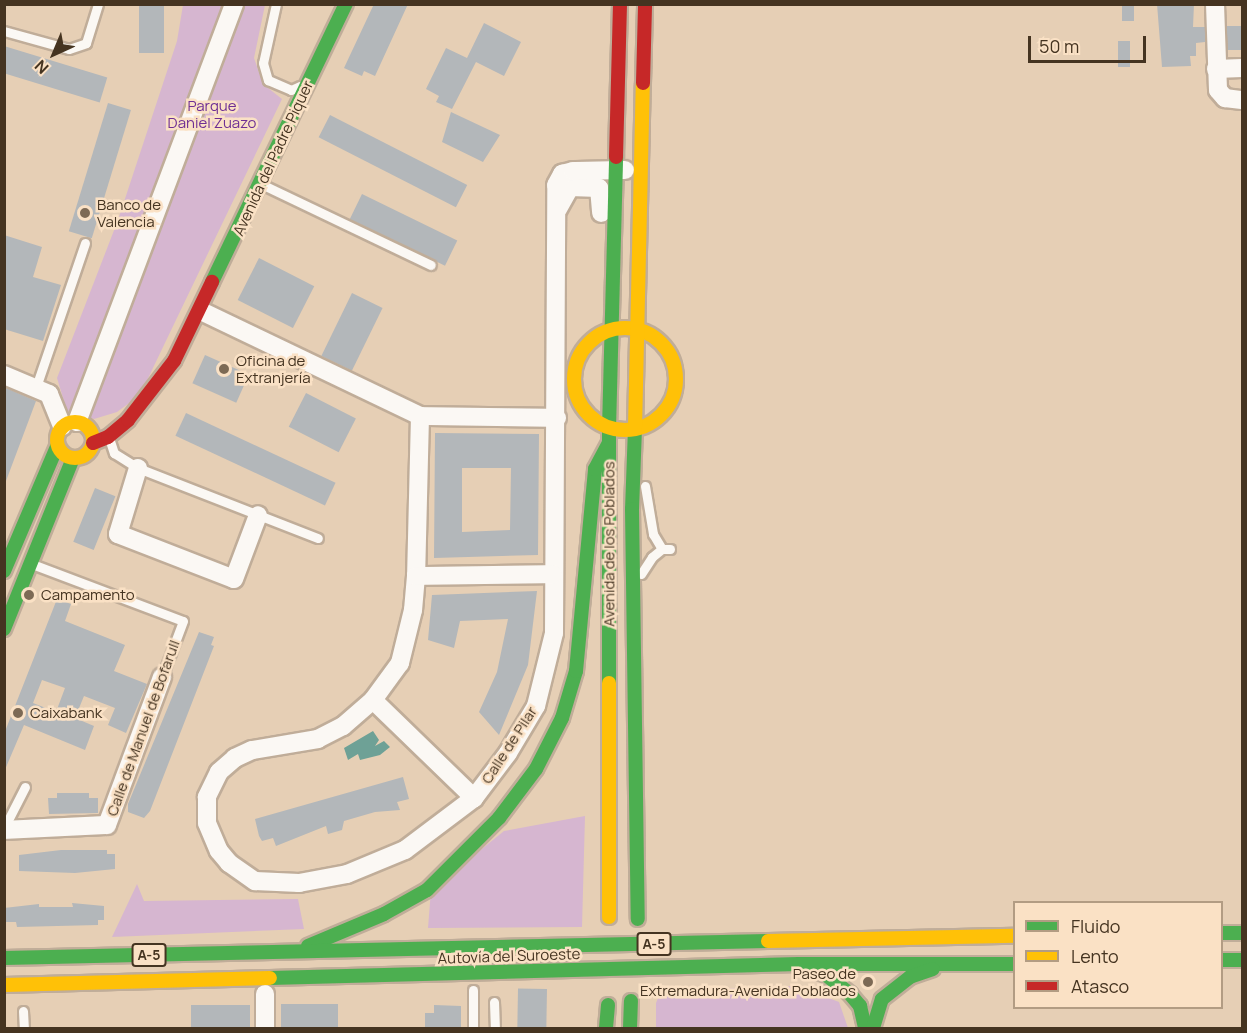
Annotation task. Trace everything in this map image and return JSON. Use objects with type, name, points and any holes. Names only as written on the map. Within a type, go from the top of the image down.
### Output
[{"type":"main road","name":"Avenida del Padre Piquer","points":[[93,443],[108,437],[150,396],[201,311],[346,4]]},
{"type":"main road","name":"Avenida de los Poblados","points":[[609,917],[609,436],[621,4]]},
{"type":"main road","name":"Avenida de los Poblados","points":[[638,919],[631,588],[633,436],[640,300],[645,4]]},
{"type":"main road","points":[[612,329],[637,330],[659,340],[670,353],[676,386],[661,416],[633,436],[609,436],[585,412],[573,380],[583,348],[596,336],[612,329]]},
{"type":"main road","points":[[4,571],[10,542],[57,447],[57,435],[69,424],[91,432],[93,443],[82,457],[73,458],[57,447]]},
{"type":"main road","points":[[293,952],[384,914],[427,890],[499,818],[536,769],[562,718],[576,671],[595,469],[609,436]]},
{"type":"main road","points":[[4,628],[73,458]]},
{"type":"main road","points":[[1223,933],[1242,933]]},
{"type":"main road","name":"Autovía del Suroeste","points":[[4,958],[1013,936]]},
{"type":"main road","points":[[799,964],[826,975],[850,994],[860,1006],[865,1029]]},
{"type":"main road","name":"Autovía del Suroeste","points":[[4,986],[799,964],[1013,964]]},
{"type":"main road","points":[[873,1029],[882,999],[896,986],[910,976],[943,965]]},
{"type":"main road","points":[[630,1029],[631,1001]]},
{"type":"main road","points":[[606,1029],[608,1005]]},
{"type":"street","points":[[69,424],[234,4]]},
{"type":"street","points":[[1215,4],[1218,90],[1225,98],[1242,100]]},
{"type":"street","points":[[1216,69],[1242,68]]},
{"type":"street","name":"Calle de Pilar","points":[[420,416],[416,576],[411,621],[400,663],[373,700],[343,726],[318,739],[252,750],[219,772],[207,797],[207,823],[229,864],[255,881],[299,883],[347,873],[405,850],[474,798],[508,753],[536,706],[554,633],[558,209],[556,185],[562,174],[616,170]]},
{"type":"street","name":"Avenida de los Poblados","points":[[616,170],[629,170],[634,184],[633,261],[640,300]]},
{"type":"street","points":[[558,209],[570,187],[599,188],[601,218],[614,228]]},
{"type":"street","points":[[201,311],[420,416],[557,418]]},
{"type":"street","points":[[4,375],[49,394],[69,424]]},
{"type":"street","points":[[138,468],[118,534],[192,563],[234,579],[258,515]]},
{"type":"street","points":[[416,576],[553,574]]},
{"type":"street","name":"Calle de Manuel de Bofarull","points":[[4,829],[107,825],[162,677]]},
{"type":"street","points":[[373,700],[474,798]]},
{"type":"street","points":[[265,994],[265,1029]]},
{"type":"lane","points":[[4,31],[69,50],[86,43],[98,4]]},
{"type":"lane","points":[[276,4],[263,63],[268,80],[291,90],[310,81]]},
{"type":"lane","points":[[261,184],[431,265]]},
{"type":"lane","points":[[36,387],[85,243]]},
{"type":"lane","points":[[631,588],[652,557],[666,549],[653,534],[633,436]]},
{"type":"lane","points":[[108,437],[114,453],[138,468],[318,538]]},
{"type":"lane","name":"Calle de Manuel de Bofarull","points":[[30,563],[183,621],[162,677]]},
{"type":"lane","points":[[4,829],[25,787]]},
{"type":"lane","points":[[473,990],[473,1029]]},
{"type":"lane","points":[[494,1002],[495,1029]]},
{"type":"lane","points":[[23,1011],[24,1029]]},
{"type":"green space","name":"Parque Daniel Zuazo","points":[[183,5],[265,5],[254,58],[263,84],[282,99],[140,395],[117,412],[94,419],[67,411],[57,378],[118,220],[177,41]]},
{"type":"green space","points":[[585,816],[582,927],[428,928],[431,890],[504,831]]},
{"type":"green space","points":[[137,884],[144,901],[298,899],[304,929],[112,937]]},
{"type":"green space","points":[[797,986],[839,1002],[848,1028],[656,1028],[656,1003],[661,991]]},
{"type":"water","points":[[373,731],[379,740],[375,746],[384,741],[390,747],[380,755],[360,760],[358,754],[348,760],[344,748]]},
{"type":"building","points":[[139,4],[164,4],[164,53],[139,53]]},
{"type":"building","points":[[374,4],[408,4],[375,76],[364,71],[362,76],[344,68]]},
{"type":"building","points":[[1122,4],[1134,4],[1134,21],[1122,21]]},
{"type":"building","points":[[1157,4],[1194,4],[1193,27],[1205,27],[1205,42],[1196,43],[1196,56],[1190,56],[1191,66],[1162,67]]},
{"type":"building","points":[[484,23],[521,42],[504,76],[476,62],[452,109],[436,102],[439,96],[426,89],[446,48],[467,58]]},
{"type":"building","points":[[1227,26],[1242,26],[1242,50],[1227,50]]},
{"type":"building","points":[[1118,41],[1130,41],[1130,67],[1118,67]]},
{"type":"building","points":[[4,46],[107,78],[100,102],[4,73]]},
{"type":"building","points":[[108,103],[131,110],[92,238],[69,231]]},
{"type":"building","points":[[451,112],[500,135],[483,162],[442,142]]},
{"type":"building","points":[[330,115],[467,185],[456,207],[319,137]]},
{"type":"building","points":[[362,194],[457,240],[445,266],[350,219]]},
{"type":"building","points":[[4,235],[42,247],[33,277],[61,285],[43,341],[4,329]]},
{"type":"building","points":[[259,258],[314,286],[293,328],[238,300]]},
{"type":"building","points":[[352,293],[383,308],[352,371],[321,356]]},
{"type":"building","points":[[205,355],[249,375],[236,403],[192,383]]},
{"type":"building","points":[[4,387],[36,401],[6,481],[4,481]]},
{"type":"building","points":[[306,393],[356,418],[339,452],[289,427]]},
{"type":"building","points":[[186,413],[336,483],[325,505],[175,436]]},
{"type":"building","points":[[435,433],[539,434],[538,555],[434,558]],"holes":[[[462,468],[511,468],[510,530],[462,532]]]},
{"type":"building","points":[[95,488],[115,496],[94,550],[73,542]]},
{"type":"building","points":[[537,591],[528,665],[499,735],[479,712],[497,672],[508,619],[460,621],[454,648],[428,640],[432,595]]},
{"type":"building","points":[[57,599],[71,604],[65,621],[125,645],[114,671],[147,684],[126,733],[108,725],[115,708],[84,696],[75,718],[94,726],[85,750],[24,725],[4,772],[4,734]],"holes":[[[42,680],[65,688],[56,712],[33,703]]]},
{"type":"building","points":[[199,632],[214,637],[211,645],[214,646],[150,811],[144,818],[128,812],[128,804]]},
{"type":"building","points":[[403,777],[409,799],[397,802],[400,810],[375,812],[344,821],[342,830],[328,834],[326,826],[276,846],[273,838],[262,841],[259,836],[255,819]]},
{"type":"building","points":[[57,793],[89,793],[89,798],[98,798],[98,813],[49,814],[48,798],[57,798]]},
{"type":"building","points":[[61,850],[107,850],[107,854],[115,854],[115,869],[75,873],[19,871],[19,855]]},
{"type":"building","points":[[72,903],[104,906],[104,920],[98,920],[98,925],[17,927],[16,922],[4,922],[4,908],[39,904],[39,907],[73,907]]},
{"type":"building","points":[[518,988],[547,989],[546,1028],[517,1028]]},
{"type":"building","points":[[281,1004],[338,1004],[338,1028],[281,1028]]},
{"type":"building","points":[[191,1005],[250,1005],[250,1028],[191,1028]]},
{"type":"building","points":[[434,1005],[461,1006],[461,1029],[425,1029],[425,1013],[434,1013]]},
{"type":"traffic: fast","points":[[212,282],[346,4]]},
{"type":"traffic: fast","points":[[609,683],[609,429],[616,157]]},
{"type":"traffic: fast","points":[[635,428],[632,509],[638,919]]},
{"type":"traffic: fast","points":[[308,946],[384,914],[427,890],[499,818],[536,769],[562,718],[576,671],[595,469],[609,443]]},
{"type":"traffic: fast","points":[[4,571],[57,447]]},
{"type":"traffic: fast","points":[[4,629],[73,458]]},
{"type":"traffic: fast","points":[[1223,933],[1242,933]]},
{"type":"traffic: fast","points":[[4,958],[768,941]]},
{"type":"traffic: fast","points":[[1223,960],[1242,960]]},
{"type":"traffic: fast","points":[[270,978],[799,964],[1013,964]]},
{"type":"traffic: fast","points":[[804,966],[826,975],[850,994],[860,1006],[865,1028]]},
{"type":"traffic: fast","points":[[873,1028],[882,999],[910,977],[933,969]]},
{"type":"traffic: fast","points":[[630,1028],[631,1001]]},
{"type":"traffic: fast","points":[[606,1028],[608,1005]]},
{"type":"traffic: slow","points":[[635,428],[643,83]]},
{"type":"traffic: slow","points":[[625,328],[654,336],[668,350],[676,379],[668,408],[654,422],[625,430],[596,422],[582,408],[574,379],[582,350],[596,336],[625,328]]},
{"type":"traffic: slow","points":[[75,422],[88,427],[93,440],[88,453],[75,458],[62,453],[57,440],[62,427],[75,422]]},
{"type":"traffic: slow","points":[[609,683],[609,917]]},
{"type":"traffic: slow","points":[[768,941],[1013,936]]},
{"type":"traffic: slow","points":[[4,985],[270,978]]},
{"type":"traffic: jam","points":[[616,157],[620,4]]},
{"type":"traffic: jam","points":[[643,83],[645,4]]},
{"type":"traffic: jam","points":[[93,443],[108,437],[128,420],[174,361],[212,282]]},
{"type":"place","name":"Banco de Valencia","points":[[85,213]]},
{"type":"place","name":"Oficina de Extranjería","points":[[224,369]]},
{"type":"place","name":"Campamento","points":[[29,595]]},
{"type":"place","name":"Caixabank","points":[[18,713]]},
{"type":"place","name":"Paseo de Extremadura-Avenida Poblados","points":[[868,982]]}]
